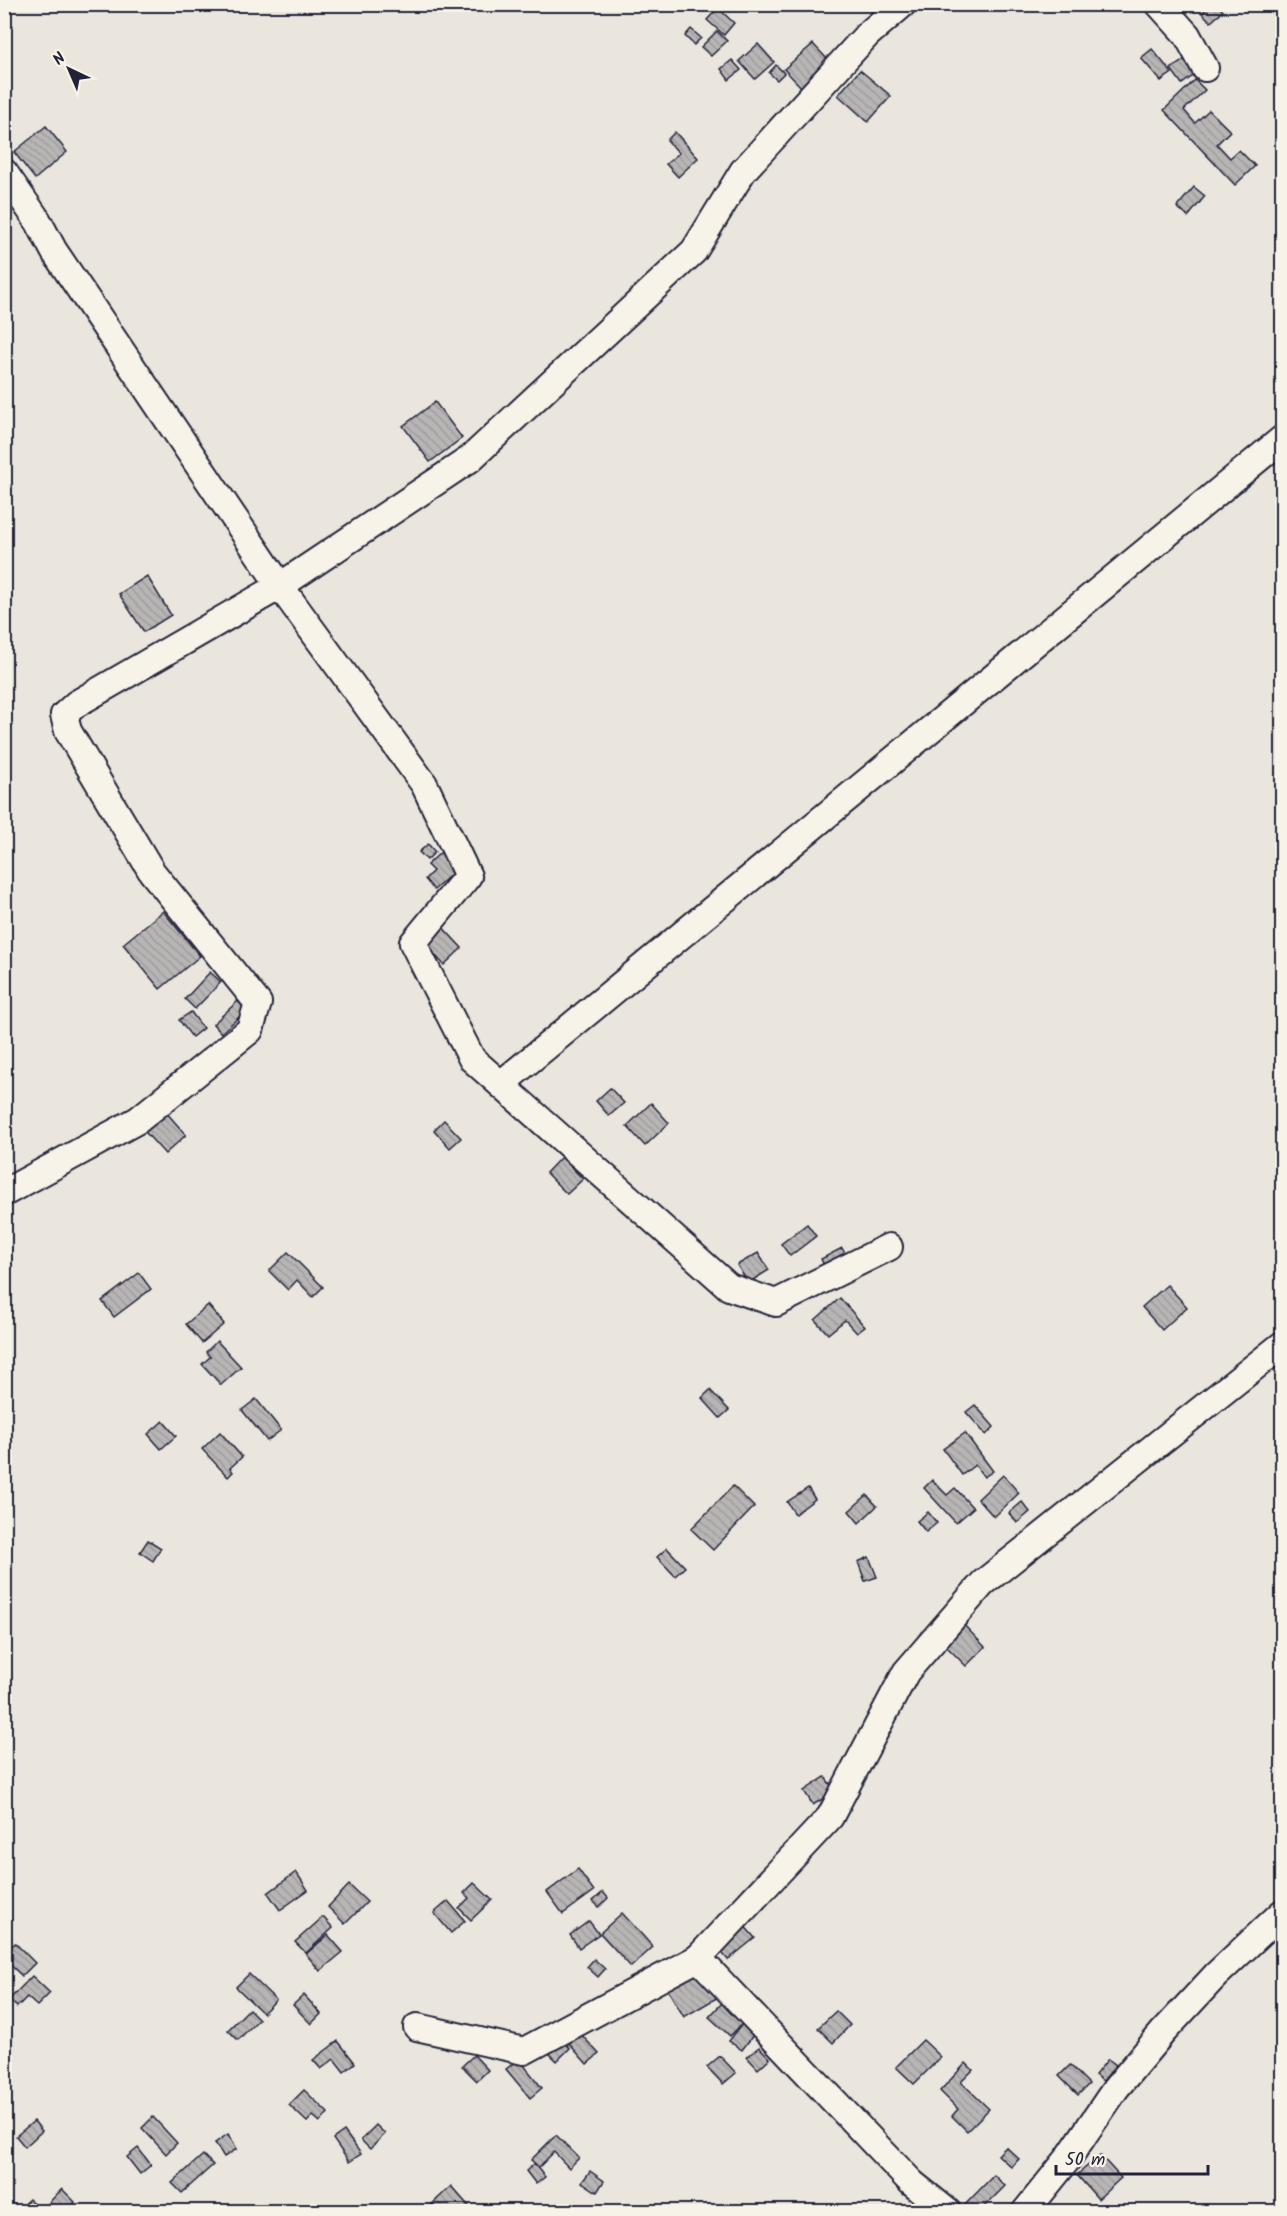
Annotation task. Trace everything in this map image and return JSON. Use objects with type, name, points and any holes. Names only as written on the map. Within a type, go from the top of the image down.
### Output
[{"type":"street","points":[[4,1192],[138,1120],[250,1030],[258,1003],[152,873],[68,731],[64,716],[76,704],[280,586],[470,459],[694,251],[743,171],[867,35],[903,4]]},
{"type":"street","points":[[1159,4],[1187,35],[1205,68]]},
{"type":"street","points":[[4,172],[38,221],[54,251],[280,586],[424,784],[468,876],[412,943],[472,1059],[729,1287],[776,1303],[889,1247]]},
{"type":"street","points":[[501,1084],[1282,439]]},
{"type":"street","points":[[417,2027],[524,2051],[699,1958],[830,1817],[906,1672],[983,1583],[1282,1345]]},
{"type":"street","points":[[1025,2211],[1067,2160],[1116,2088],[1163,2032],[1216,1975],[1282,1912]]},
{"type":"street","points":[[699,1958],[912,2183],[948,2211]]},
{"type":"building","points":[[1211,4],[1217,4],[1223,11],[1211,22],[1202,13]]},
{"type":"building","points":[[718,8],[734,23],[724,35],[707,20]]},
{"type":"building","points":[[691,29],[701,38],[694,45],[685,36]]},
{"type":"building","points":[[717,31],[727,41],[711,56],[701,47]]},
{"type":"building","points":[[758,44],[774,62],[755,79],[739,61]]},
{"type":"building","points":[[813,44],[830,62],[802,88],[784,69]]},
{"type":"building","points":[[1152,49],[1172,73],[1161,81],[1141,58]]},
{"type":"building","points":[[1187,58],[1197,73],[1182,84],[1171,69]]},
{"type":"building","points":[[732,60],[741,70],[729,80],[721,69]]},
{"type":"building","points":[[776,65],[784,73],[777,80],[769,73]]},
{"type":"building","points":[[860,70],[891,96],[868,122],[838,95]]},
{"type":"building","points":[[1195,80],[1205,90],[1184,110],[1195,123],[1209,110],[1230,131],[1217,144],[1230,158],[1239,150],[1255,166],[1235,185],[1164,110]]},
{"type":"building","points":[[46,126],[67,152],[35,179],[14,152]]},
{"type":"building","points":[[675,132],[698,158],[678,177],[666,164],[679,153],[667,140]]},
{"type":"building","points":[[1194,187],[1205,196],[1188,217],[1177,207]]},
{"type":"building","points":[[435,402],[462,438],[430,462],[403,426]]},
{"type":"building","points":[[147,576],[171,615],[144,632],[119,594]]},
{"type":"building","points":[[428,844],[435,852],[427,860],[419,852]]},
{"type":"building","points":[[441,852],[456,870],[434,890],[425,879],[433,871],[427,865]]},
{"type":"building","points":[[163,911],[200,956],[160,989],[123,944]]},
{"type":"building","points":[[437,921],[462,948],[444,965],[419,937]]},
{"type":"building","points":[[210,972],[221,982],[195,1009],[185,999]]},
{"type":"building","points":[[238,1001],[247,1010],[221,1033],[213,1024]]},
{"type":"building","points":[[191,1012],[203,1028],[192,1037],[179,1020]]},
{"type":"building","points":[[610,1088],[624,1103],[609,1116],[596,1101]]},
{"type":"building","points":[[651,1103],[669,1123],[645,1146],[627,1126]]},
{"type":"building","points":[[159,1104],[186,1135],[165,1154],[137,1123]]},
{"type":"building","points":[[444,1120],[461,1138],[450,1148],[434,1130]]},
{"type":"building","points":[[561,1157],[583,1179],[567,1194],[546,1173]]},
{"type":"building","points":[[807,1224],[816,1236],[790,1256],[781,1244]]},
{"type":"building","points":[[842,1248],[849,1261],[828,1273],[821,1259]]},
{"type":"building","points":[[288,1252],[323,1287],[313,1297],[297,1280],[288,1290],[269,1271]]},
{"type":"building","points":[[758,1253],[769,1270],[748,1283],[737,1265]]},
{"type":"building","points":[[139,1273],[151,1289],[114,1317],[102,1301]]},
{"type":"building","points":[[1167,1285],[1187,1307],[1162,1330],[1142,1307]]},
{"type":"building","points":[[840,1298],[865,1327],[857,1333],[845,1320],[828,1334],[815,1320]]},
{"type":"building","points":[[208,1305],[224,1324],[202,1343],[186,1324]]},
{"type":"building","points":[[217,1341],[241,1367],[221,1385],[202,1364],[210,1357],[206,1352]]},
{"type":"building","points":[[710,1390],[729,1410],[720,1418],[702,1398]]},
{"type":"building","points":[[256,1399],[281,1430],[267,1441],[242,1410]]},
{"type":"building","points":[[975,1405],[994,1427],[986,1435],[966,1412]]},
{"type":"building","points":[[163,1421],[176,1436],[161,1449],[148,1434]]},
{"type":"building","points":[[220,1432],[242,1457],[230,1468],[233,1472],[228,1477],[202,1449]]},
{"type":"building","points":[[965,1433],[993,1471],[984,1477],[975,1465],[962,1475],[943,1449]]},
{"type":"building","points":[[1003,1475],[1019,1493],[994,1517],[978,1499]]},
{"type":"building","points":[[932,1480],[947,1495],[955,1488],[973,1508],[956,1523],[924,1488]]},
{"type":"building","points":[[733,1486],[754,1507],[713,1550],[691,1529]]},
{"type":"building","points":[[808,1488],[815,1499],[795,1514],[787,1502]]},
{"type":"building","points":[[867,1495],[877,1506],[859,1523],[849,1511]]},
{"type":"building","points":[[1022,1502],[1030,1512],[1017,1523],[1009,1513]]},
{"type":"building","points":[[928,1512],[937,1523],[926,1532],[917,1521]]},
{"type":"building","points":[[148,1540],[161,1548],[153,1561],[140,1552]]},
{"type":"building","points":[[667,1548],[685,1567],[675,1576],[657,1557]]},
{"type":"building","points":[[869,1557],[877,1577],[865,1581],[858,1562]]},
{"type":"building","points":[[959,1620],[985,1647],[966,1666],[940,1640]]},
{"type":"building","points":[[825,1777],[835,1791],[813,1805],[804,1791]]},
{"type":"building","points":[[578,1869],[594,1891],[563,1914],[547,1892]]},
{"type":"building","points":[[296,1872],[308,1890],[280,1910],[268,1893]]},
{"type":"building","points":[[474,1883],[492,1900],[471,1920],[459,1908],[469,1898],[464,1893]]},
{"type":"building","points":[[349,1885],[367,1902],[345,1924],[328,1907]]},
{"type":"building","points":[[603,1892],[608,1898],[599,1907],[593,1901]]},
{"type":"building","points":[[448,1901],[465,1921],[451,1933],[434,1913]]},
{"type":"building","points":[[622,1913],[653,1947],[631,1967],[600,1933]]},
{"type":"building","points":[[323,1917],[333,1928],[306,1953],[295,1942]]},
{"type":"building","points":[[589,1921],[599,1934],[579,1948],[570,1935]]},
{"type":"building","points":[[741,1922],[755,1938],[728,1960],[715,1944]]},
{"type":"building","points":[[328,1935],[343,1952],[320,1971],[306,1954]]},
{"type":"building","points":[[15,1943],[35,1963],[22,1976],[4,1959],[4,1954]]},
{"type":"building","points":[[594,1959],[605,1969],[598,1977],[587,1967]]},
{"type":"building","points":[[701,1965],[720,1996],[684,2017],[666,1987]]},
{"type":"building","points":[[249,1974],[276,2000],[263,2013],[236,1987]]},
{"type":"building","points":[[32,1976],[50,1993],[37,2006],[27,1997],[17,2007],[9,2000]]},
{"type":"building","points":[[304,1995],[321,2014],[311,2024],[293,2005]]},
{"type":"building","points":[[722,2003],[743,2023],[730,2036],[709,2017]]},
{"type":"building","points":[[249,2009],[259,2019],[238,2040],[228,2030]]},
{"type":"building","points":[[836,2011],[850,2025],[833,2043],[818,2028]]},
{"type":"building","points":[[742,2024],[754,2034],[742,2050],[729,2041]]},
{"type":"building","points":[[576,2029],[599,2054],[587,2064],[565,2039]]},
{"type":"building","points":[[561,2039],[570,2048],[557,2061],[548,2052]]},
{"type":"building","points":[[923,2040],[941,2057],[914,2084],[896,2067]]},
{"type":"building","points":[[338,2041],[355,2063],[344,2072],[334,2059],[321,2069],[313,2060]]},
{"type":"building","points":[[759,2047],[770,2058],[758,2069],[747,2057]]},
{"type":"building","points":[[474,2055],[488,2070],[477,2081],[462,2066]]},
{"type":"building","points":[[720,2056],[736,2073],[723,2084],[707,2067]]},
{"type":"building","points":[[519,2059],[542,2088],[530,2098],[506,2069]]},
{"type":"building","points":[[1108,2059],[1116,2065],[1103,2081],[1095,2075]]},
{"type":"building","points":[[966,2063],[973,2070],[961,2082],[989,2109],[967,2131],[952,2116],[958,2109],[940,2091]]},
{"type":"building","points":[[1070,2065],[1089,2084],[1078,2095],[1059,2076]]},
{"type":"building","points":[[304,2090],[328,2113],[320,2122],[313,2116],[307,2122],[289,2105]]},
{"type":"building","points":[[153,2117],[177,2143],[166,2154],[142,2128]]},
{"type":"building","points":[[34,2121],[42,2131],[25,2147],[16,2136]]},
{"type":"building","points":[[376,2125],[385,2134],[370,2149],[361,2140]]},
{"type":"building","points":[[344,2131],[361,2154],[349,2162],[333,2139]]},
{"type":"building","points":[[228,2134],[237,2149],[224,2157],[215,2143]]},
{"type":"building","points":[[556,2135],[579,2158],[569,2168],[554,2152],[539,2167],[531,2160]]},
{"type":"building","points":[[1006,2147],[1019,2159],[1011,2167],[998,2155]]},
{"type":"building","points":[[138,2148],[151,2165],[140,2174],[127,2157]]},
{"type":"building","points":[[203,2155],[213,2165],[182,2193],[172,2183]]},
{"type":"building","points":[[1100,2155],[1121,2178],[1098,2199],[1077,2175]]},
{"type":"building","points":[[534,2164],[545,2177],[536,2184],[526,2171]]},
{"type":"building","points":[[590,2171],[604,2181],[597,2192],[582,2182]]},
{"type":"building","points":[[994,2175],[1005,2186],[979,2212],[958,2212]]},
{"type":"building","points":[[451,2186],[474,2212],[427,2212],[426,2210]]},
{"type":"building","points":[[62,2189],[75,2202],[66,2212],[43,2212],[42,2210]]},
{"type":"building","points":[[29,2199],[40,2212],[15,2212]]}]
